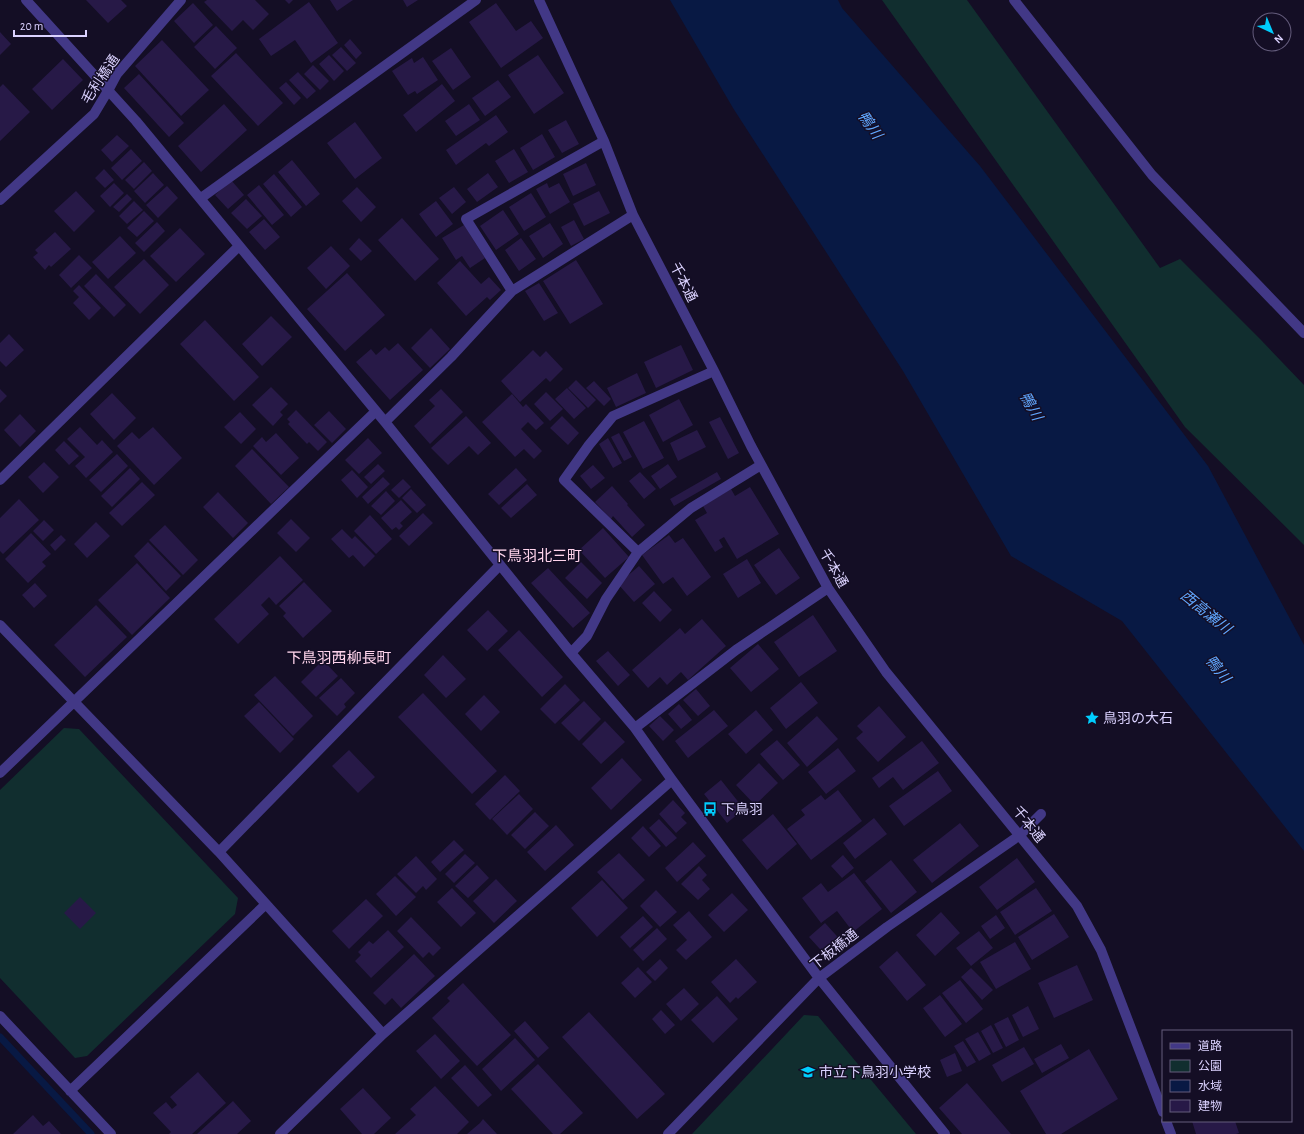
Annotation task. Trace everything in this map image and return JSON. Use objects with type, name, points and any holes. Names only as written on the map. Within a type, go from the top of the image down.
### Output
[{"type":"street","points":[[26,0],[109,89],[201,198],[385,422],[571,653],[635,728],[819,978],[945,1134]]},
{"type":"street","name":"毛利橋通","points":[[0,200],[94,114],[117,74],[182,0]]},
{"type":"street","points":[[201,198],[476,0]]},
{"type":"street","name":"千本通","points":[[539,0],[604,141],[633,215],[761,465],[828,588],[886,672],[1077,906],[1101,950],[1162,1109]]},
{"type":"street","points":[[1014,0],[1152,175],[1304,333]]},
{"type":"street","points":[[512,291],[466,218],[604,141]]},
{"type":"street","points":[[385,422],[451,358],[512,291],[633,215]]},
{"type":"street","points":[[0,480],[239,246]]},
{"type":"street","points":[[638,552],[564,480],[589,445],[613,416],[714,371]]},
{"type":"street","points":[[0,773],[376,411]]},
{"type":"street","points":[[571,653],[587,636],[606,599],[638,552],[691,508],[761,465]]},
{"type":"street","points":[[219,852],[500,565]]},
{"type":"street","points":[[635,728],[736,650],[828,588]]},
{"type":"street","points":[[0,624],[219,852],[383,1034]]},
{"type":"street","points":[[280,1134],[383,1034],[672,780]]},
{"type":"street","name":"下板橋通","points":[[668,1134],[819,978],[887,926],[1020,835],[1041,814]]},
{"type":"street","points":[[70,1091],[266,904]]},
{"type":"street","points":[[0,1016],[111,1134]]},
{"type":"street","points":[[1166,1122],[1171,1134]]},
{"type":"green space","points":[[882,0],[967,0],[1160,268],[1180,259],[1304,385],[1304,545],[1185,427]]},
{"type":"green space","points":[[64,728],[79,729],[238,898],[235,914],[87,1056],[75,1058],[0,978],[0,790]]},
{"type":"green space","name":"市立下鳥羽小学校","points":[[804,1015],[818,1016],[916,1134],[692,1134]]},
{"type":"water","points":[[670,0],[838,0],[842,8],[980,166],[1208,466],[1304,645],[1304,851],[1122,621],[1011,556],[903,371],[733,108]]},
{"type":"building","points":[[86,0],[121,0],[127,6],[108,23]]},
{"type":"building","points":[[207,0],[255,0],[269,14],[253,30],[243,20],[232,31],[204,2]]},
{"type":"building","points":[[285,0],[293,0],[289,4]]},
{"type":"building","points":[[330,0],[353,0],[337,11]]},
{"type":"building","points":[[403,0],[418,0],[407,7]]},
{"type":"building","points":[[309,2],[338,43],[311,63],[295,40],[271,56],[259,39]]},
{"type":"building","points":[[193,3],[213,25],[194,43],[174,21]]},
{"type":"building","points":[[496,3],[516,31],[531,21],[543,38],[501,68],[469,22]]},
{"type":"building","points":[[216,26],[237,48],[215,69],[194,47]]},
{"type":"building","points":[[0,32],[11,44],[0,55]]},
{"type":"building","points":[[350,39],[362,53],[356,59],[344,45]]},
{"type":"building","points":[[162,40],[209,90],[181,116],[135,66]]},
{"type":"building","points":[[341,47],[356,63],[347,71],[332,55]]},
{"type":"building","points":[[451,48],[471,77],[453,90],[432,61]]},
{"type":"building","points":[[236,53],[283,103],[258,126],[211,76]]},
{"type":"building","points":[[329,55],[344,71],[334,81],[319,64]]},
{"type":"building","points":[[538,55],[564,93],[534,114],[508,75]]},
{"type":"building","points":[[423,57],[438,80],[417,94],[415,91],[408,95],[392,71],[412,58],[414,63]]},
{"type":"building","points":[[63,59],[83,80],[52,110],[32,89]]},
{"type":"building","points":[[313,65],[329,81],[320,90],[304,74]]},
{"type":"building","points":[[298,72],[316,91],[307,99],[289,80]]},
{"type":"building","points":[[139,74],[184,123],[169,137],[124,88]]},
{"type":"building","points":[[498,80],[511,97],[485,116],[472,98]]},
{"type":"building","points":[[286,82],[301,98],[294,105],[279,88]]},
{"type":"building","points":[[3,84],[30,112],[0,141],[0,87]]},
{"type":"building","points":[[442,84],[455,101],[416,132],[403,115]]},
{"type":"building","points":[[224,104],[247,130],[201,172],[178,146]]},
{"type":"building","points":[[469,104],[480,120],[456,136],[445,121]]},
{"type":"building","points":[[496,115],[508,132],[489,146],[486,143],[456,165],[446,150]]},
{"type":"building","points":[[566,120],[579,144],[562,153],[548,130]]},
{"type":"building","points":[[355,122],[382,158],[355,179],[327,143]]},
{"type":"building","points":[[542,134],[555,157],[533,170],[520,148]]},
{"type":"building","points":[[117,135],[129,146],[112,162],[101,150]]},
{"type":"building","points":[[131,149],[142,161],[122,180],[111,168]]},
{"type":"building","points":[[514,149],[528,172],[509,183],[495,161]]},
{"type":"building","points":[[292,160],[320,194],[306,206],[278,172]]},
{"type":"building","points":[[144,162],[152,171],[134,189],[125,180]]},
{"type":"building","points":[[586,163],[596,185],[573,196],[563,174]]},
{"type":"building","points":[[104,169],[114,180],[105,188],[95,178]]},
{"type":"building","points":[[153,173],[164,185],[145,203],[134,191]]},
{"type":"building","points":[[488,173],[498,187],[477,202],[467,189]]},
{"type":"building","points":[[274,174],[302,207],[291,217],[263,184]]},
{"type":"building","points":[[231,180],[244,195],[228,209],[215,195]]},
{"type":"building","points":[[114,183],[124,193],[110,207],[100,196]]},
{"type":"building","points":[[547,183],[549,188],[559,183],[570,202],[550,214],[536,189]]},
{"type":"building","points":[[259,185],[284,215],[272,225],[247,195]]},
{"type":"building","points":[[167,186],[178,198],[158,218],[146,205]]},
{"type":"building","points":[[357,187],[376,207],[361,222],[342,201]]},
{"type":"building","points":[[454,187],[466,202],[452,214],[439,198]]},
{"type":"building","points":[[76,191],[95,211],[74,232],[54,211]]},
{"type":"building","points":[[599,191],[610,213],[584,226],[573,204]]},
{"type":"building","points":[[531,193],[546,217],[524,231],[509,207]]},
{"type":"building","points":[[127,194],[132,199],[119,212],[113,207]]},
{"type":"building","points":[[246,199],[262,216],[247,229],[231,213]]},
{"type":"building","points":[[134,201],[143,210],[127,224],[119,216]]},
{"type":"building","points":[[436,201],[453,224],[436,237],[419,214]]},
{"type":"building","points":[[503,210],[519,234],[496,250],[480,226]]},
{"type":"building","points":[[144,211],[154,221],[137,237],[127,228]]},
{"type":"building","points":[[402,218],[439,259],[415,281],[378,240]]},
{"type":"building","points":[[264,219],[280,237],[265,250],[249,232]]},
{"type":"building","points":[[574,220],[584,239],[571,246],[561,227]]},
{"type":"building","points":[[157,222],[165,231],[144,252],[135,243]]},
{"type":"building","points":[[550,223],[563,244],[543,258],[529,236]]},
{"type":"building","points":[[464,225],[485,258],[470,268],[462,256],[456,260],[442,238]]},
{"type":"building","points":[[180,228],[205,254],[176,282],[150,256]]},
{"type":"building","points":[[55,232],[71,249],[51,267],[49,265],[45,270],[33,257],[38,253],[35,250]]},
{"type":"building","points":[[120,236],[136,253],[108,279],[92,262]]},
{"type":"building","points":[[359,238],[372,251],[361,261],[349,249]]},
{"type":"building","points":[[521,238],[536,259],[519,271],[505,250]]},
{"type":"building","points":[[331,246],[350,266],[326,289],[307,268]]},
{"type":"building","points":[[79,255],[92,268],[71,288],[59,275]]},
{"type":"building","points":[[144,259],[169,285],[140,314],[114,287]]},
{"type":"building","points":[[576,260],[603,304],[570,324],[543,281]]},
{"type":"building","points":[[460,261],[481,284],[489,277],[501,290],[490,300],[487,297],[466,316],[437,283]]},
{"type":"building","points":[[347,273],[385,315],[345,351],[307,309]]},
{"type":"building","points":[[96,274],[126,305],[114,317],[84,286]]},
{"type":"building","points":[[539,283],[558,313],[544,321],[525,291]]},
{"type":"building","points":[[79,285],[101,308],[89,320],[73,303],[79,297],[73,291]]},
{"type":"building","points":[[271,316],[292,337],[262,366],[242,344]]},
{"type":"building","points":[[205,320],[259,377],[234,401],[180,344]]},
{"type":"building","points":[[431,328],[450,349],[430,368],[411,348]]},
{"type":"building","points":[[9,334],[24,350],[6,367],[0,361],[0,343]]},
{"type":"building","points":[[398,343],[423,370],[390,400],[356,362],[371,349],[376,355],[385,347],[389,351]]},
{"type":"building","points":[[681,345],[693,370],[656,388],[644,362]]},
{"type":"building","points":[[533,350],[540,357],[546,351],[563,369],[550,382],[546,378],[520,402],[501,381]]},
{"type":"building","points":[[637,373],[646,393],[616,407],[607,388]]},
{"type":"building","points":[[576,380],[596,400],[588,408],[568,388]]},
{"type":"building","points":[[594,381],[611,399],[604,406],[586,388]]},
{"type":"building","points":[[271,387],[288,404],[280,412],[283,415],[273,426],[252,405]]},
{"type":"building","points":[[567,388],[586,408],[574,419],[555,399]]},
{"type":"building","points":[[0,389],[7,396],[0,403]]},
{"type":"building","points":[[441,389],[463,412],[430,444],[414,426],[435,406],[429,400]]},
{"type":"building","points":[[546,392],[563,409],[550,421],[534,404]]},
{"type":"building","points":[[112,393],[136,418],[114,440],[90,414]]},
{"type":"building","points":[[512,394],[523,407],[526,404],[544,423],[536,430],[528,422],[521,429],[542,451],[534,459],[524,449],[515,457],[482,422]]},
{"type":"building","points":[[679,399],[693,425],[663,442],[649,415]]},
{"type":"building","points":[[296,410],[327,442],[318,451],[309,442],[307,444],[288,424],[290,422],[287,419]]},
{"type":"building","points":[[329,411],[346,429],[332,443],[314,425]]},
{"type":"building","points":[[240,412],[256,429],[241,444],[224,427]]},
{"type":"building","points":[[20,414],[36,431],[20,447],[4,430]]},
{"type":"building","points":[[466,416],[491,443],[478,455],[469,446],[448,465],[431,448]]},
{"type":"building","points":[[562,416],[579,433],[568,445],[550,428]]},
{"type":"building","points":[[720,417],[739,453],[728,459],[709,422]]},
{"type":"building","points":[[644,421],[664,458],[643,469],[623,432]]},
{"type":"building","points":[[80,427],[97,445],[102,440],[113,452],[86,478],[75,466],[85,457],[67,439]]},
{"type":"building","points":[[153,427],[182,458],[154,485],[117,446],[132,432],[139,439]]},
{"type":"building","points":[[697,430],[706,447],[678,461],[670,443]]},
{"type":"building","points":[[276,433],[299,458],[281,475],[253,446],[262,437],[266,442]]},
{"type":"building","points":[[619,433],[632,457],[624,461],[611,437]]},
{"type":"building","points":[[368,438],[382,453],[359,474],[345,460]]},
{"type":"building","points":[[608,438],[622,463],[613,468],[599,444]]},
{"type":"building","points":[[64,441],[79,456],[69,465],[55,450]]},
{"type":"building","points":[[252,449],[289,487],[271,504],[235,466]]},
{"type":"building","points":[[117,454],[128,466],[101,492],[89,480]]},
{"type":"building","points":[[44,462],[59,477],[43,493],[28,477]]},
{"type":"building","points":[[378,464],[385,471],[371,484],[364,477]]},
{"type":"building","points":[[668,464],[677,477],[660,489],[651,476]]},
{"type":"building","points":[[593,465],[605,478],[591,489],[580,476]]},
{"type":"building","points":[[130,468],[140,479],[112,507],[101,496]]},
{"type":"building","points":[[516,468],[527,480],[499,505],[488,494]]},
{"type":"building","points":[[352,470],[368,487],[357,498],[341,480]]},
{"type":"building","points":[[640,472],[656,489],[644,499],[629,481]]},
{"type":"building","points":[[717,472],[721,479],[674,506],[670,499]]},
{"type":"building","points":[[383,477],[390,484],[368,504],[362,497]]},
{"type":"building","points":[[403,479],[411,487],[399,498],[391,490]]},
{"type":"building","points":[[142,482],[155,495],[122,526],[109,513]]},
{"type":"building","points":[[527,484],[537,495],[511,518],[501,508]]},
{"type":"building","points":[[612,486],[645,525],[632,537],[613,516],[611,519],[595,502]]},
{"type":"building","points":[[750,487],[779,534],[737,559],[724,537],[719,540],[723,547],[715,552],[695,520],[707,513],[703,506],[731,489],[735,496]]},
{"type":"building","points":[[411,489],[426,505],[417,513],[402,498]]},
{"type":"building","points":[[386,491],[395,501],[381,515],[371,506]]},
{"type":"building","points":[[218,492],[248,523],[233,538],[203,507]]},
{"type":"building","points":[[19,499],[39,520],[3,554],[0,551],[0,518]]},
{"type":"building","points":[[401,500],[412,512],[400,523],[403,526],[399,530],[396,527],[392,530],[381,518]]},
{"type":"building","points":[[423,513],[433,523],[409,546],[399,536]]},
{"type":"building","points":[[370,515],[392,539],[376,554],[354,531]]},
{"type":"building","points":[[291,519],[310,538],[296,552],[277,533]]},
{"type":"building","points":[[44,520],[54,530],[43,541],[33,531]]},
{"type":"building","points":[[96,522],[110,536],[87,558],[74,544]]},
{"type":"building","points":[[165,525],[198,560],[183,575],[149,540]]},
{"type":"building","points":[[603,528],[629,557],[605,578],[579,550]]},
{"type":"building","points":[[342,529],[352,539],[355,536],[375,556],[364,567],[353,555],[349,558],[331,539]]},
{"type":"building","points":[[31,533],[51,554],[42,562],[46,566],[28,583],[5,559]]},
{"type":"building","points":[[61,535],[66,540],[55,551],[50,545]]},
{"type":"building","points":[[669,535],[675,543],[683,538],[711,577],[687,596],[673,577],[663,584],[642,555]]},
{"type":"building","points":[[148,542],[181,576],[166,591],[134,556]]},
{"type":"building","points":[[779,548],[800,578],[776,595],[754,565]]},
{"type":"building","points":[[280,556],[303,580],[276,605],[269,597],[261,605],[269,614],[238,644],[214,619]]},
{"type":"building","points":[[747,559],[761,583],[738,598],[723,574]]},
{"type":"building","points":[[581,562],[602,583],[587,599],[565,578]]},
{"type":"building","points":[[137,563],[170,598],[132,635],[98,600]]},
{"type":"building","points":[[639,566],[655,584],[634,602],[618,584]]},
{"type":"building","points":[[548,568],[590,613],[573,628],[531,583]]},
{"type":"building","points":[[304,582],[332,611],[303,638],[283,616],[286,613],[279,606]]},
{"type":"building","points":[[35,583],[47,596],[34,608],[22,595]]},
{"type":"building","points":[[654,591],[672,610],[660,622],[642,603]]},
{"type":"building","points":[[96,605],[127,637],[85,677],[54,645]]},
{"type":"building","points":[[488,610],[508,631],[487,651],[467,630]]},
{"type":"building","points":[[813,615],[837,651],[799,677],[774,642]]},
{"type":"building","points":[[702,619],[726,646],[688,680],[681,672],[667,685],[660,677],[648,688],[632,670],[680,628],[685,634]]},
{"type":"building","points":[[519,630],[563,677],[542,697],[498,650]]},
{"type":"building","points":[[758,644],[779,669],[751,692],[730,668]]},
{"type":"building","points":[[608,651],[630,675],[618,686],[596,661]]},
{"type":"building","points":[[443,655],[466,679],[446,698],[424,675]]},
{"type":"building","points":[[323,660],[338,676],[316,697],[301,682]]},
{"type":"building","points":[[275,676],[313,716],[293,736],[254,695]]},
{"type":"building","points":[[341,678],[355,693],[344,704],[346,707],[337,716],[319,698]]},
{"type":"building","points":[[801,682],[818,703],[786,729],[770,708]]},
{"type":"building","points":[[565,684],[580,700],[555,724],[540,709]]},
{"type":"building","points":[[696,689],[710,706],[698,716],[683,700]]},
{"type":"building","points":[[423,693],[497,771],[472,794],[398,717]]},
{"type":"building","points":[[484,695],[500,712],[481,731],[465,714]]},
{"type":"building","points":[[584,701],[601,719],[579,741],[561,723]]},
{"type":"building","points":[[259,702],[294,739],[280,753],[244,716]]},
{"type":"building","points":[[679,704],[692,720],[681,729],[668,714]]},
{"type":"building","points":[[879,706],[906,737],[878,762],[856,738],[863,732],[857,726]]},
{"type":"building","points":[[714,710],[728,726],[688,758],[675,741]]},
{"type":"building","points":[[756,710],[773,730],[746,754],[728,734]]},
{"type":"building","points":[[660,716],[674,730],[663,741],[649,726]]},
{"type":"building","points":[[817,716],[838,739],[807,767],[787,743]]},
{"type":"building","points":[[605,721],[625,742],[601,764],[582,744]]},
{"type":"building","points":[[777,740],[800,765],[783,780],[760,754]]},
{"type":"building","points":[[922,741],[939,763],[903,790],[893,777],[879,788],[872,778]]},
{"type":"building","points":[[838,748],[856,771],[826,794],[808,772]]},
{"type":"building","points":[[349,750],[375,777],[358,793],[332,766]]},
{"type":"building","points":[[622,758],[642,780],[611,810],[591,788]]},
{"type":"building","points":[[759,763],[778,783],[755,805],[736,785]]},
{"type":"building","points":[[938,771],[952,791],[904,826],[889,806]]},
{"type":"building","points":[[505,775],[520,791],[490,820],[475,804]]},
{"type":"building","points":[[721,780],[744,809],[727,823],[704,794]]},
{"type":"building","points":[[838,790],[862,821],[811,860],[787,829],[805,815],[801,810],[821,795],[825,800]]},
{"type":"building","points":[[519,794],[533,809],[507,835],[492,819]]},
{"type":"building","points":[[673,800],[685,813],[681,817],[687,823],[676,833],[659,814]]},
{"type":"building","points":[[535,812],[549,826],[525,849],[511,835]]},
{"type":"building","points":[[773,814],[797,844],[767,870],[742,840]]},
{"type":"building","points":[[874,818],[887,834],[855,859],[843,843]]},
{"type":"building","points":[[659,819],[677,838],[666,847],[649,828]]},
{"type":"building","points":[[960,823],[979,846],[932,883],[913,860]]},
{"type":"building","points":[[556,825],[574,845],[545,871],[527,852]]},
{"type":"building","points":[[643,826],[661,846],[649,857],[631,838]]},
{"type":"building","points":[[454,840],[464,850],[440,872],[431,862]]},
{"type":"building","points":[[693,842],[706,856],[677,882],[665,868]]},
{"type":"building","points":[[619,853],[645,880],[623,900],[597,872]]},
{"type":"building","points":[[465,854],[475,863],[454,883],[445,874]]},
{"type":"building","points":[[843,855],[854,868],[842,878],[831,866]]},
{"type":"building","points":[[416,856],[437,879],[426,890],[423,886],[416,893],[397,874]]},
{"type":"building","points":[[1017,858],[1035,882],[997,910],[979,887]]},
{"type":"building","points":[[891,860],[917,892],[891,913],[865,881]]},
{"type":"building","points":[[477,865],[489,878],[468,898],[455,886]]},
{"type":"building","points":[[699,866],[707,875],[702,880],[710,889],[698,900],[681,884]]},
{"type":"building","points":[[854,873],[882,909],[853,932],[837,911],[821,923],[802,898],[821,883],[828,892]]},
{"type":"building","points":[[395,876],[416,897],[396,916],[376,894]]},
{"type":"building","points":[[496,879],[517,901],[494,923],[473,901]]},
{"type":"building","points":[[602,880],[628,908],[597,937],[571,908]]},
{"type":"building","points":[[452,888],[476,913],[461,927],[437,902]]},
{"type":"building","points":[[1036,888],[1052,911],[1015,935],[1000,912]]},
{"type":"building","points":[[656,890],[677,912],[660,927],[640,906]]},
{"type":"building","points":[[732,893],[748,910],[724,932],[708,915]]},
{"type":"building","points":[[80,897],[96,913],[80,929],[64,913]]},
{"type":"building","points":[[366,899],[383,916],[349,949],[332,931]]},
{"type":"building","points":[[689,911],[712,937],[686,960],[676,950],[687,940],[673,925]]},
{"type":"building","points":[[941,912],[960,933],[935,956],[916,935]]},
{"type":"building","points":[[1054,914],[1069,937],[1032,960],[1018,937]]},
{"type":"building","points":[[996,915],[1005,928],[990,939],[981,926]]},
{"type":"building","points":[[643,916],[653,927],[630,948],[620,937]]},
{"type":"building","points":[[411,917],[441,948],[433,956],[429,952],[423,958],[397,931]]},
{"type":"building","points":[[825,923],[845,945],[829,959],[809,937]]},
{"type":"building","points":[[657,928],[667,939],[643,961],[633,950]]},
{"type":"building","points":[[388,930],[404,947],[371,978],[355,961],[361,955],[358,952],[369,941],[373,944]]},
{"type":"building","points":[[979,931],[993,948],[971,966],[956,948]]},
{"type":"building","points":[[1015,942],[1031,969],[996,989],[980,962]]},
{"type":"building","points":[[897,951],[926,985],[907,1001],[879,967]]},
{"type":"building","points":[[414,954],[435,976],[401,1008],[392,998],[385,1005],[373,993]]},
{"type":"building","points":[[660,959],[668,968],[655,981],[646,972]]},
{"type":"building","points":[[736,959],[757,982],[738,999],[736,997],[730,1003],[711,982]]},
{"type":"building","points":[[1077,965],[1093,1000],[1054,1018],[1038,983]]},
{"type":"building","points":[[638,967],[652,982],[635,998],[621,983]]},
{"type":"building","points":[[971,968],[993,990],[982,1000],[961,977]]},
{"type":"building","points":[[960,980],[983,1009],[966,1023],[942,993]]},
{"type":"building","points":[[463,983],[511,1035],[477,1066],[432,1018],[450,1001],[447,998]]},
{"type":"building","points":[[684,988],[699,1004],[681,1021],[666,1004]]},
{"type":"building","points":[[940,995],[962,1024],[945,1037],[923,1008]]},
{"type":"building","points":[[717,996],[738,1019],[713,1043],[691,1020]]},
{"type":"building","points":[[1028,1006],[1039,1029],[1023,1037],[1012,1015]]},
{"type":"building","points":[[661,1010],[675,1025],[665,1034],[652,1019]]},
{"type":"building","points":[[589,1012],[665,1094],[637,1119],[562,1037]]},
{"type":"building","points":[[1008,1017],[1019,1040],[1006,1047],[994,1024]]},
{"type":"building","points":[[525,1021],[549,1048],[538,1058],[514,1031]]},
{"type":"building","points":[[991,1025],[1003,1048],[993,1053],[981,1031]]},
{"type":"building","points":[[978,1032],[991,1054],[979,1061],[965,1039]]},
{"type":"building","points":[[435,1034],[460,1061],[441,1079],[416,1051]]},
{"type":"building","points":[[515,1038],[535,1060],[501,1091],[482,1069]]},
{"type":"building","points":[[963,1041],[976,1062],[967,1067],[954,1046]]},
{"type":"building","points":[[1061,1044],[1069,1058],[1042,1073],[1034,1059]]},
{"type":"building","points":[[1024,1047],[1034,1064],[1002,1082],[992,1065]]},
{"type":"building","points":[[1089,1049],[1118,1099],[1061,1134],[1046,1134],[1020,1091]]},
{"type":"building","points":[[955,1053],[962,1071],[947,1077],[940,1060]]},
{"type":"building","points":[[538,1064],[583,1113],[560,1134],[553,1134],[511,1089]]},
{"type":"building","points":[[465,1065],[492,1095],[478,1107],[451,1078]]},
{"type":"building","points":[[198,1072],[226,1103],[192,1134],[169,1134],[171,1132],[153,1113],[166,1102],[172,1109],[177,1105],[170,1097]]},
{"type":"building","points":[[967,1083],[1011,1134],[962,1134],[939,1108]]},
{"type":"building","points":[[435,1086],[469,1122],[457,1134],[395,1134],[416,1115],[410,1109]]},
{"type":"building","points":[[363,1088],[391,1118],[374,1134],[362,1134],[340,1109]]},
{"type":"building","points":[[233,1101],[251,1121],[237,1134],[197,1134]]},
{"type":"building","points":[[33,1115],[43,1126],[49,1121],[61,1134],[13,1134]]},
{"type":"building","points":[[483,1119],[497,1134],[467,1134],[480,1123]]},
{"type":"building","points":[[1192,1122],[1235,1122],[1239,1133],[1236,1134],[1196,1134]]},
{"type":"waterway","points":[[0,1037],[91,1134]]},
{"type":"place","name":"鳥羽の大石","points":[[1092,718]]},
{"type":"place","name":"下鳥羽","points":[[710,809]]},
{"type":"place","name":"市立下鳥羽小学校","points":[[808,1072]]},
{"type":"district","name":"下鳥羽北三町","points":[[537,556]]},
{"type":"district","name":"下鳥羽西柳長町","points":[[339,658]]},
{"type":"water label","name":"鴨川","points":[[870,125]]},
{"type":"water label","name":"鴨川","points":[[1031,406]]},
{"type":"water label","name":"西高瀬川","points":[[1206,612]]},
{"type":"water label","name":"鴨川","points":[[1218,669]]}]
